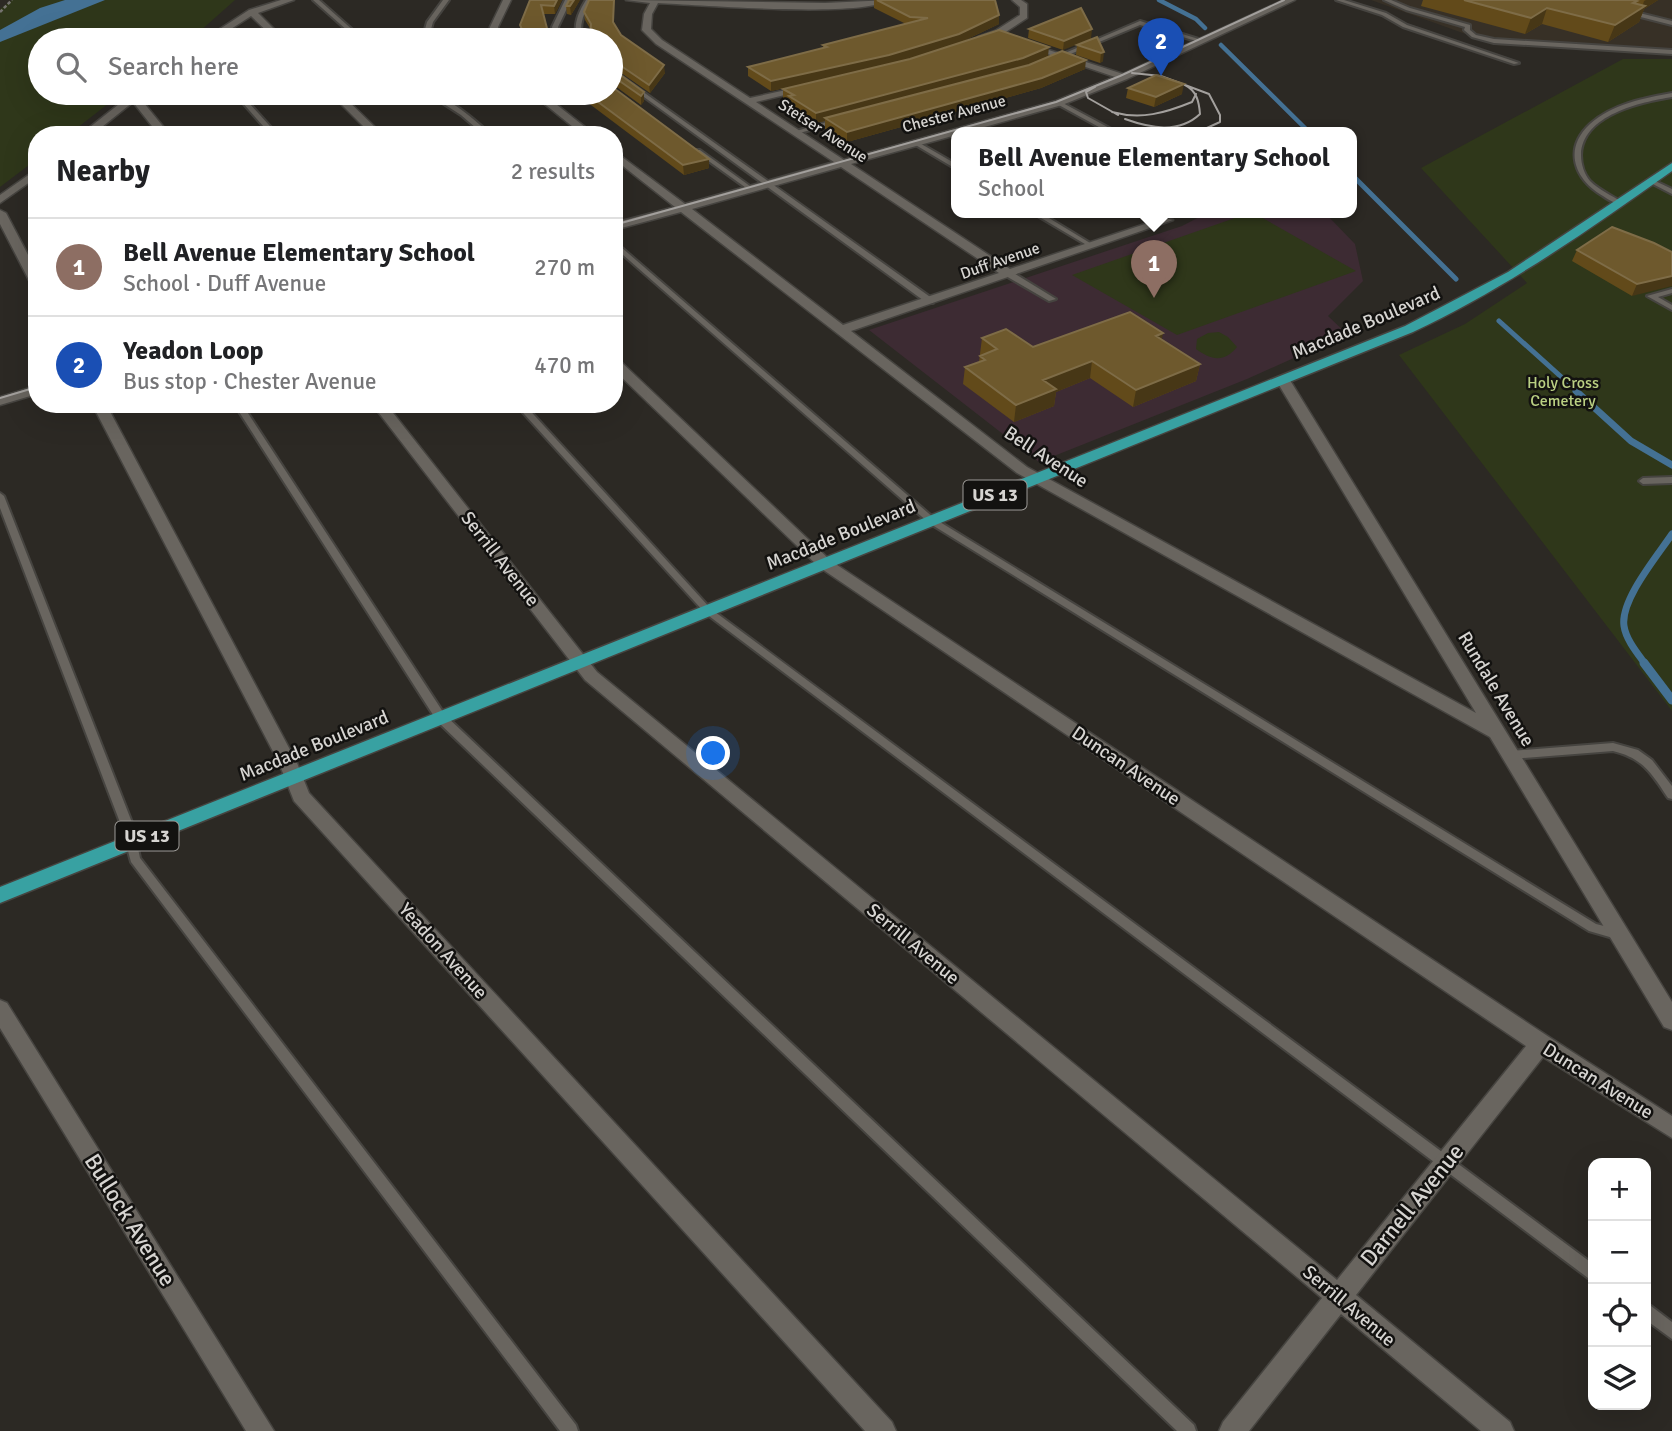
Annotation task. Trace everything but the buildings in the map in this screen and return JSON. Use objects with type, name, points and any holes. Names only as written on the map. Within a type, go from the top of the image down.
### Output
[{"type":"main road","name":"Macdade Boulevard","points":[[0,895],[1418,325],[1487,292],[1672,166]]},
{"type":"street","points":[[227,28],[252,12],[290,0]]},
{"type":"street","points":[[494,28],[507,0]]},
{"type":"street","points":[[630,0],[837,6],[886,0]]},
{"type":"street","points":[[975,42],[998,33],[1024,16],[1024,6],[1016,0]]},
{"type":"street","name":"Chester Avenue","points":[[974,127],[1059,103],[1124,77],[1291,0]]},
{"type":"street","name":"Stetser Avenue","points":[[655,1],[648,14],[646,30],[659,42],[1009,274]]},
{"type":"street","points":[[252,12],[269,28]]},
{"type":"street","points":[[998,33],[1124,77]]},
{"type":"street","points":[[748,101],[815,85]]},
{"type":"street","points":[[97,126],[124,105]]},
{"type":"street","points":[[144,105],[159,126]]},
{"type":"street","points":[[347,105],[369,126]]},
{"type":"street","points":[[551,105],[578,126]]},
{"type":"street","points":[[985,124],[991,127]]},
{"type":"street","name":"Chester Avenue","points":[[623,225],[951,133]]},
{"type":"street","name":"Bell Avenue","points":[[623,161],[1022,470],[1498,733]]},
{"type":"street","points":[[0,200],[28,179]]},
{"type":"street","points":[[0,213],[28,267]]},
{"type":"street","name":"Duff Avenue","points":[[842,330],[1167,220],[1163,218]]},
{"type":"street","name":"Duncan Avenue","points":[[623,372],[825,564],[1541,1044],[1672,1128]]},
{"type":"street","name":"Rundale Avenue","points":[[1283,380],[1672,1021]]},
{"type":"street","points":[[0,401],[28,393]]},
{"type":"street","name":"Yeadon Avenue","points":[[104,413],[294,777],[301,796],[883,1431]]},
{"type":"street","name":"Serrill Avenue","points":[[386,413],[596,680],[1501,1431]]},
{"type":"street","name":"Bullock Avenue","points":[[0,1009],[261,1431]]},
{"type":"street","name":"Darnell Avenue","points":[[1232,1431],[1541,1044]]},
{"type":"lane","points":[[316,0],[348,28]]},
{"type":"lane","points":[[428,28],[446,0]]},
{"type":"lane","points":[[555,28],[568,0]]},
{"type":"lane","points":[[577,28],[579,15],[589,0]]},
{"type":"lane","points":[[1339,0],[1384,14],[1405,26],[1516,63]]},
{"type":"lane","points":[[1387,0],[1408,9],[1468,26],[1467,30],[1475,36],[1494,41],[1672,52]]},
{"type":"lane","points":[[1617,9],[1672,23]]},
{"type":"lane","points":[[1045,63],[1140,23],[1202,41]]},
{"type":"lane","points":[[623,80],[930,301]]},
{"type":"lane","points":[[1620,203],[1590,184],[1581,173],[1578,155],[1583,138],[1594,125],[1614,112],[1639,102],[1672,95]]},
{"type":"lane","points":[[1059,103],[1104,127]]},
{"type":"lane","points":[[248,105],[267,126]]},
{"type":"lane","points":[[449,105],[477,126]]},
{"type":"lane","points":[[456,105],[463,114]]},
{"type":"lane","points":[[796,132],[847,118]]},
{"type":"lane","points":[[687,143],[751,189]]},
{"type":"lane","points":[[916,143],[951,164]]},
{"type":"lane","points":[[1651,181],[1672,192]]},
{"type":"lane","points":[[1044,218],[1092,246]]},
{"type":"lane","points":[[623,251],[932,521],[1593,928],[1620,935]]},
{"type":"lane","points":[[1009,274],[1052,299]]},
{"type":"lane","points":[[1672,291],[1651,296],[1672,308]]},
{"type":"lane","points":[[244,413],[441,718],[1188,1431]]},
{"type":"lane","points":[[528,413],[708,611],[1588,1269]]},
{"type":"lane","points":[[1643,481],[1672,481]]},
{"type":"lane","points":[[0,496],[127,825],[135,859],[570,1431]]},
{"type":"lane","points":[[1511,755],[1601,748],[1626,749],[1647,759],[1672,795]]},
{"type":"lane","points":[[1651,1315],[1672,1331]]},
{"type":"path","points":[[0,12],[12,0]]},
{"type":"shaded area","points":[[1371,0],[1672,0],[1672,53],[1496,45]]},
{"type":"shaded area","points":[[1197,218],[1330,218],[1355,244],[1363,281],[1328,316],[1347,334],[1247,379],[1039,462],[869,330],[1182,226]]},
{"type":"green space","points":[[12,0],[235,0],[204,28],[28,28],[28,105],[107,105],[80,126],[28,126],[28,166],[0,187],[0,9]]},
{"type":"green space","name":"Holy Cross Cemetery","points":[[1623,59],[1672,59],[1672,711],[1399,355],[1465,324],[1527,283],[1421,168]]},
{"type":"green space","points":[[1235,218],[1263,218],[1356,271],[1177,335],[1072,275]]},
{"type":"green space","points":[[1219,332],[1237,347],[1227,356],[1207,356],[1196,349],[1197,339],[1208,333]]},
{"type":"water","points":[[65,0],[105,0],[35,28],[28,28],[28,31],[0,42],[0,30],[40,8]]},
{"type":"waterway","points":[[1159,0],[1196,19],[1205,28]]},
{"type":"waterway","points":[[1221,45],[1304,127]]},
{"type":"waterway","points":[[1357,180],[1456,279]]},
{"type":"waterway","points":[[1499,321],[1578,392]]},
{"type":"waterway","points":[[1576,391],[1631,441],[1672,465]]},
{"type":"waterway","points":[[1646,665],[1627,636],[1624,615],[1641,578],[1672,534]]},
{"type":"waterway","points":[[1644,663],[1672,700]]},
{"type":"tram line","points":[[966,127],[1056,102],[1120,76],[1284,0]]},
{"type":"tram line","points":[[1132,73],[1161,76],[1185,85]]},
{"type":"tram line","points":[[1185,85],[1209,94],[1220,115],[1220,122],[1209,127]]},
{"type":"tram line","points":[[1185,85],[1196,95]]},
{"type":"tram line","points":[[1095,87],[1086,92],[1088,98],[1113,112]]},
{"type":"tram line","points":[[1113,112],[1143,115],[1162,112],[1192,102],[1196,95]]},
{"type":"tram line","points":[[1125,119],[1154,127],[1183,124],[1200,114],[1196,95]]},
{"type":"tram line","points":[[1113,112],[1118,115]]},
{"type":"tram line","points":[[623,222],[951,131]]},
{"type":"tram line","points":[[0,398],[28,390]]},
{"type":"place","name":"Yeadon Loop","points":[[1161,76]]},
{"type":"place","name":"Bell Avenue Elementary School","points":[[1154,298]]}]
